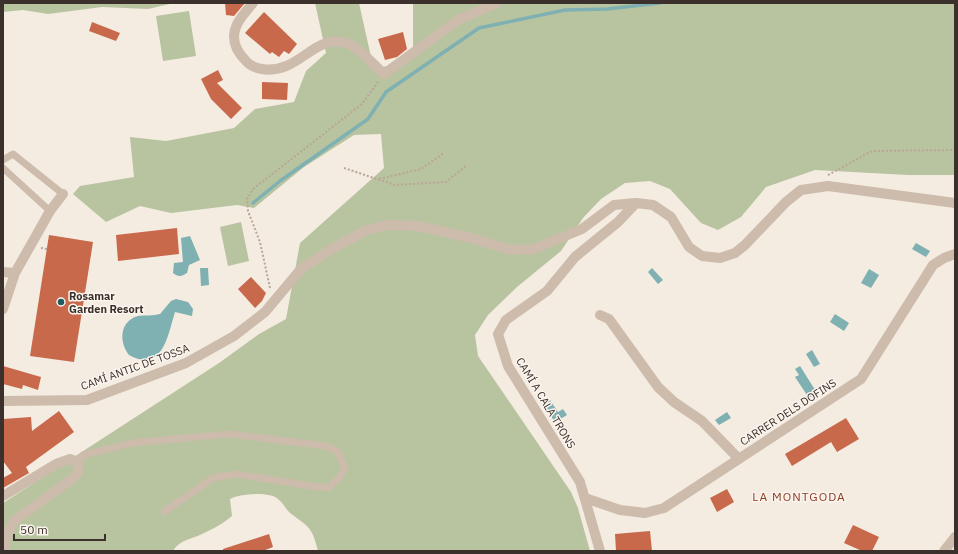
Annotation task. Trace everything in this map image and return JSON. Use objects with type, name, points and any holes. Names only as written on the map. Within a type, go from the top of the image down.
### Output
[{"type":"street","points":[[253,3],[236,25],[234,33],[234,40],[239,52],[249,64],[272,70],[282,69],[292,65],[322,45],[339,41],[353,46],[384,74],[458,20],[497,3]]},
{"type":"street","name":"CAMÍ ANTIC DE TOSSA","points":[[3,401],[87,400],[186,363],[234,336],[265,312],[301,269],[335,247],[367,230],[386,225],[418,226],[471,238],[511,250],[534,249],[582,229],[614,205],[636,202],[653,205],[671,217],[689,247],[702,256],[720,258],[735,253],[745,245],[786,202],[801,190],[828,186],[955,203]]},
{"type":"street","points":[[3,308],[15,273],[50,211],[63,194]]},
{"type":"street","name":"CAMÍ A CALA TRONS","points":[[600,551],[580,482],[508,366],[498,334],[506,320],[547,291],[575,257],[618,222],[636,202]]},
{"type":"street","name":"CARRER DELS DOFINS","points":[[585,498],[620,510],[645,513],[664,508],[860,379],[933,265],[944,258],[955,254]]},
{"type":"street","points":[[3,272],[15,273]]},
{"type":"street","points":[[600,315],[609,319],[658,387],[674,402],[702,421],[738,459]]},
{"type":"street","points":[[3,496],[56,464],[70,459],[78,462],[78,472],[72,479],[14,521],[6,536],[5,551]]},
{"type":"street","points":[[944,551],[955,537]]},
{"type":"lane","points":[[3,160],[13,154],[63,194]]},
{"type":"lane","points":[[3,168],[50,211]]},
{"type":"lane","points":[[78,462],[83,455],[132,443],[228,434],[326,446],[336,451],[345,468],[340,476],[330,486],[318,487],[236,474],[213,478],[164,512]]},
{"type":"path","points":[[270,291],[260,242],[248,210],[247,199],[253,190],[362,104],[384,74]]},
{"type":"path","points":[[826,176],[872,151],[955,150]]},
{"type":"path","points":[[378,180],[421,169],[444,153]]},
{"type":"path","points":[[344,168],[395,185],[446,182],[466,166]]},
{"type":"green space","points":[[3,3],[174,3],[148,9],[102,7],[48,14],[23,10],[3,12]]},
{"type":"green space","points":[[315,3],[359,3],[371,57],[383,67],[410,60],[413,49],[413,3],[955,3],[955,175],[908,175],[815,170],[766,187],[741,217],[718,230],[701,223],[670,189],[650,181],[625,183],[601,199],[583,218],[561,251],[517,287],[488,315],[475,335],[478,356],[571,492],[578,508],[590,551],[318,551],[314,537],[309,528],[290,513],[280,501],[274,496],[254,494],[230,499],[232,516],[210,530],[182,542],[173,551],[3,551],[3,503],[219,363],[259,334],[286,319],[300,243],[384,168],[381,134],[354,135],[304,167],[254,208],[237,205],[171,213],[140,206],[106,222],[73,194],[80,186],[134,177],[130,137],[166,141],[234,128],[255,109],[294,102],[306,71],[326,53]]},
{"type":"green space","points":[[189,11],[196,56],[163,61],[156,16]]},
{"type":"green space","points":[[241,222],[249,261],[228,266],[220,227]]},
{"type":"water","points":[[190,236],[200,260],[189,265],[187,273],[178,276],[173,273],[174,263],[183,262],[181,238]]},
{"type":"water","points":[[916,243],[930,251],[926,257],[912,249]]},
{"type":"water","points":[[200,268],[208,268],[209,285],[201,286]]},
{"type":"water","points":[[652,268],[663,280],[658,284],[648,272]]},
{"type":"water","points":[[869,269],[879,275],[871,288],[861,283]]},
{"type":"water","points":[[176,299],[188,302],[193,309],[192,316],[175,312],[170,331],[162,349],[157,356],[150,359],[140,360],[129,355],[122,339],[124,327],[127,323],[138,316],[160,314],[171,301]]},
{"type":"water","points":[[835,314],[849,323],[844,331],[830,322]]},
{"type":"water","points":[[812,350],[820,364],[814,367],[806,354]]},
{"type":"water","points":[[800,366],[817,393],[809,398],[795,377],[799,375],[795,369]]},
{"type":"water","points":[[550,400],[558,412],[563,409],[567,415],[555,422],[543,405]]},
{"type":"water","points":[[727,412],[731,418],[719,425],[715,420]]},
{"type":"building","points":[[225,3],[245,3],[234,16],[226,15]]},
{"type":"building","points":[[264,12],[297,44],[289,54],[284,51],[279,57],[272,52],[270,54],[245,33]]},
{"type":"building","points":[[92,22],[120,33],[116,41],[89,31]]},
{"type":"building","points":[[403,32],[407,49],[397,57],[385,60],[378,39]]},
{"type":"building","points":[[218,70],[223,80],[217,83],[242,108],[231,119],[211,99],[201,79]]},
{"type":"building","points":[[262,82],[288,83],[287,100],[262,99]]},
{"type":"building","points":[[177,228],[179,254],[118,261],[116,235]]},
{"type":"building","name":"Rosamar Garden Resort","points":[[49,235],[93,242],[74,362],[30,356]]},
{"type":"building","points":[[251,277],[266,293],[262,301],[255,308],[238,289]]},
{"type":"building","points":[[3,366],[41,377],[38,390],[23,385],[22,389],[3,384]]},
{"type":"building","points":[[59,411],[74,432],[26,467],[29,473],[3,488],[3,478],[12,473],[3,461],[3,419],[31,417],[32,431]]},
{"type":"building","points":[[846,418],[859,439],[837,452],[831,442],[792,466],[785,454]]},
{"type":"building","points":[[727,489],[734,502],[717,512],[710,498]]},
{"type":"building","points":[[853,525],[879,537],[872,551],[862,551],[844,543]]},
{"type":"building","points":[[650,531],[652,551],[616,551],[615,534]]},
{"type":"building","points":[[269,534],[273,547],[263,551],[223,551],[223,549]]},
{"type":"waterway","points":[[253,203],[280,181],[368,119],[386,92],[479,28],[565,10],[607,9],[660,3]]},
{"type":"place","name":"Rosamar Garden Resort","points":[[61,302]]},
{"type":"district","name":"LA MONTGODA","points":[[799,497]]}]
